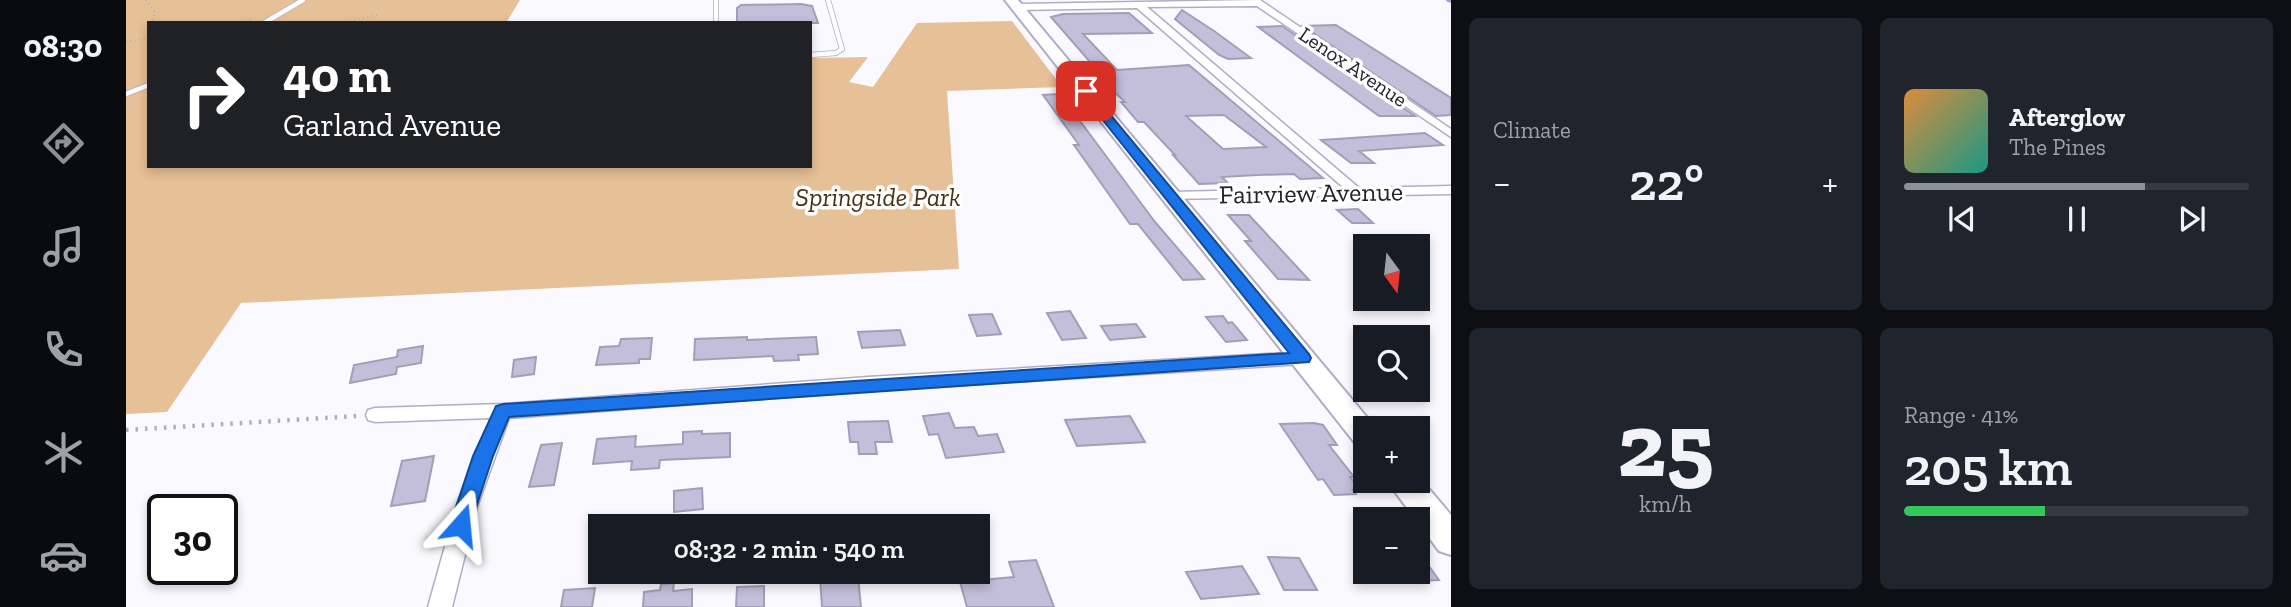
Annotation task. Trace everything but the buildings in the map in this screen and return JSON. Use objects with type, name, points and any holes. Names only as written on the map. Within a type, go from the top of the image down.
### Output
[{"type":"main road","points":[[1014,4],[1353,420]]},
{"type":"main road","points":[[1413,493],[1451,540]]},
{"type":"street","points":[[1014,4],[1139,5],[1256,1]]},
{"type":"street","name":"Lenox Avenue","points":[[1256,1],[1451,134]]},
{"type":"street","points":[[1139,5],[1357,193]]},
{"type":"street","name":"Fairview Avenue","points":[[1171,196],[1451,190]]},
{"type":"street","points":[[375,415],[503,411],[854,385],[1303,358]]},
{"type":"street","points":[[440,607],[453,548],[483,456],[503,411]]},
{"type":"lane","points":[[267,21],[303,0]]},
{"type":"lane","points":[[716,0],[716,21]]},
{"type":"lane","points":[[812,55],[836,53],[842,49],[828,0]]},
{"type":"lane","points":[[126,93],[147,86]]},
{"type":"path","points":[[146,0],[155,12],[153,21]]},
{"type":"path","points":[[350,21],[377,15]]},
{"type":"path","points":[[126,42],[147,37]]},
{"type":"path","points":[[126,430],[375,415]]},
{"type":"green space","name":"Springside Park","points":[[126,0],[520,0],[507,21],[147,21],[147,168],[812,168],[812,58],[868,57],[849,82],[873,87],[917,23],[1012,21],[1062,87],[947,91],[959,269],[241,303],[167,412],[126,414]]},
{"type":"route","points":[[461,525],[483,456],[503,411],[868,384],[1055,375],[1303,358],[1086,91]]}]
